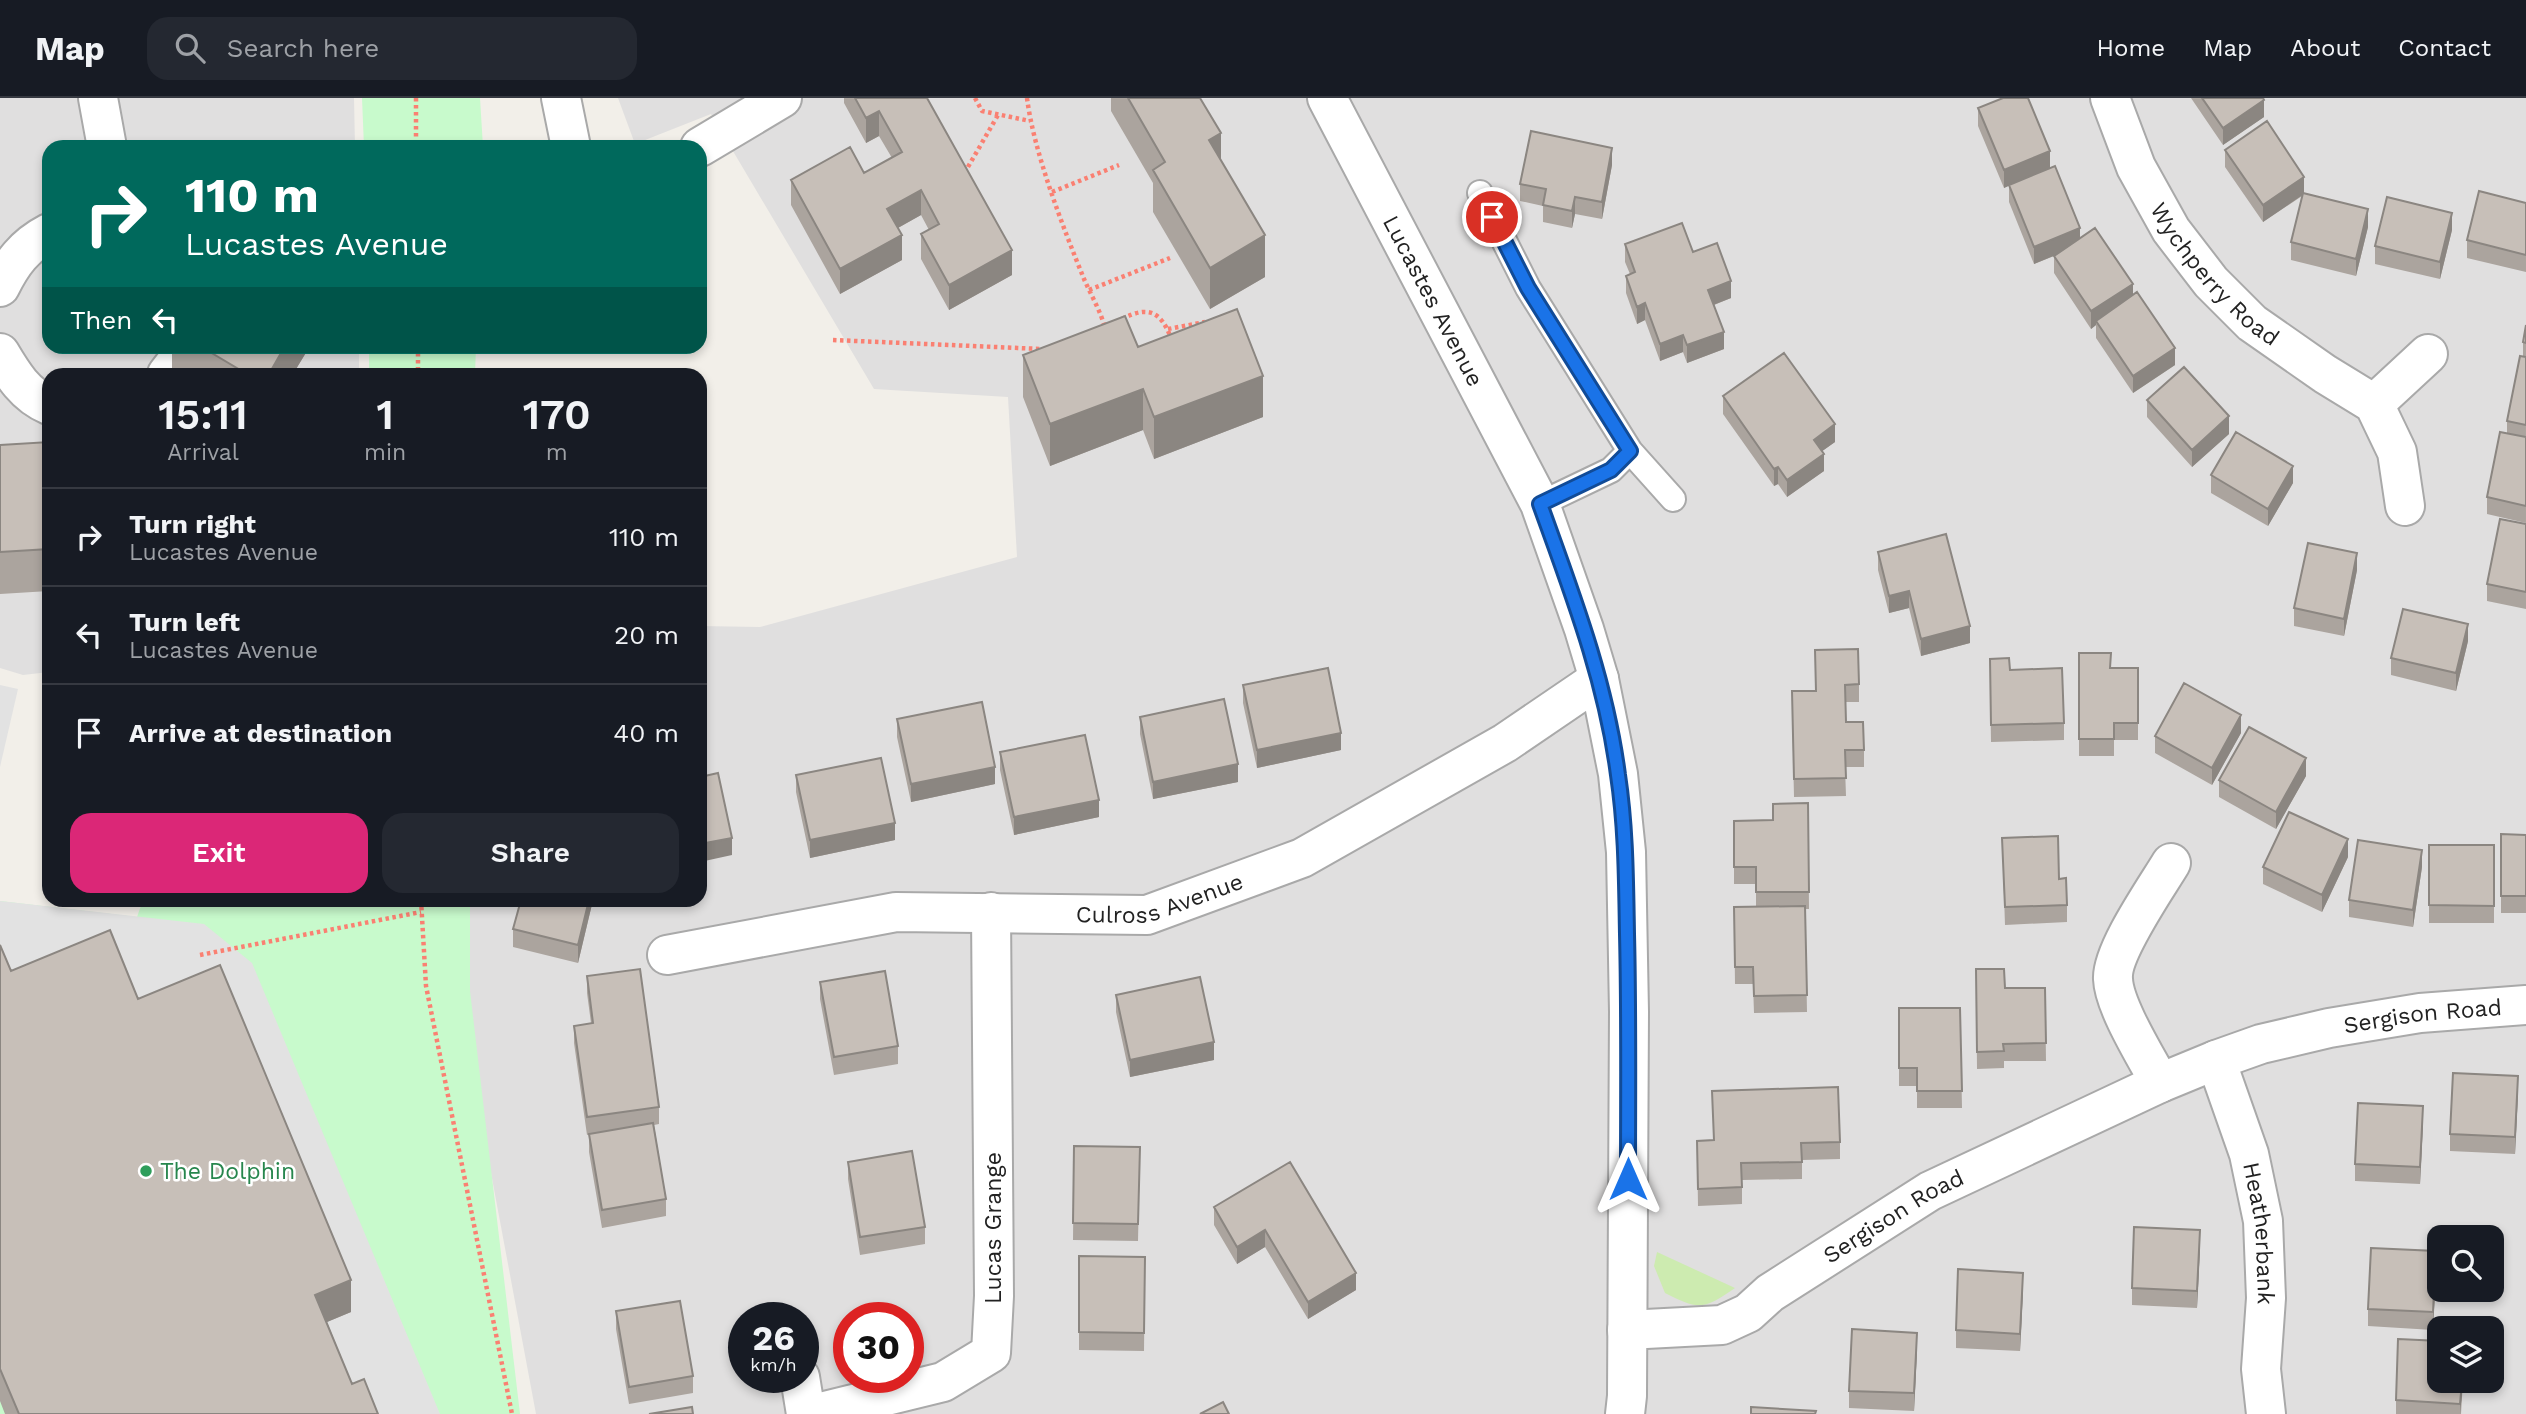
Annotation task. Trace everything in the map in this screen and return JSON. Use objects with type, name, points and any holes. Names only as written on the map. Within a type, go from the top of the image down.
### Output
[{"type":"street","points":[[99,98],[106,140]]},
{"type":"street","points":[[561,98],[570,140]]},
{"type":"street","points":[[707,143],[782,98]]},
{"type":"street","name":"Lucastes Avenue","points":[[1327,98],[1540,504],[1599,680],[1618,774],[1626,852],[1629,1012],[1625,1414]]},
{"type":"street","name":"Wychperry Road","points":[[2110,98],[2136,167],[2171,230],[2211,282],[2252,323],[2325,374],[2374,404]]},
{"type":"street","points":[[6,262],[42,236]]},
{"type":"street","points":[[0,353],[16,380],[42,402]]},
{"type":"street","points":[[2405,506],[2397,452],[2374,404],[2428,354]]},
{"type":"street","name":"Culross Avenue","points":[[667,955],[896,912],[1147,915],[1302,858],[1505,743],[1599,680]]},
{"type":"street","points":[[2160,1083],[2120,1005],[2112,978],[2120,950],[2171,863]]},
{"type":"street","name":"Lucas Grange","points":[[813,1414],[943,1382],[991,1353],[994,1296],[991,912]]},
{"type":"street","name":"Sergison Road","points":[[1627,1330],[1722,1325],[1748,1313],[1770,1293],[1930,1191],[2160,1083],[2216,1060],[2261,1044],[2329,1028],[2420,1013],[2526,1005]]},
{"type":"street","name":"Heatherbank","points":[[2216,1060],[2249,1154],[2263,1221],[2266,1298],[2260,1369],[2266,1414]]},
{"type":"street","points":[[803,1393],[806,1414]]},
{"type":"lane","points":[[1480,193],[1528,288],[1630,451],[1673,499]]},
{"type":"lane","points":[[1540,504],[1611,470],[1630,451]]},
{"type":"path","points":[[416,98],[416,140]]},
{"type":"path","points":[[975,98],[982,111],[1030,121]]},
{"type":"path","points":[[1027,98],[1030,121],[1052,191],[1089,290],[1106,327]]},
{"type":"path","points":[[968,167],[998,115]]},
{"type":"path","points":[[1052,191],[1119,165]]},
{"type":"path","points":[[1089,290],[1170,258]]},
{"type":"path","points":[[1095,332],[1133,314],[1148,311],[1158,315],[1168,329],[1172,341]]},
{"type":"path","points":[[1168,329],[1213,321]]},
{"type":"path","points":[[833,340],[1052,350]]},
{"type":"path","points":[[421,907],[426,986],[512,1414]]},
{"type":"path","points":[[200,955],[421,912]]},
{"type":"shaded area","points":[[0,98],[354,98],[355,140],[42,140],[42,354],[359,354],[359,368],[42,368],[42,673],[23,675],[0,668]]},
{"type":"shaded area","points":[[618,98],[2526,98],[2526,1414],[536,1414],[488,1157],[451,990],[459,907],[707,907],[707,626],[760,627],[1017,557],[1008,397],[874,389],[711,114],[645,140],[634,140]]},
{"type":"shaded area","points":[[0,685],[18,689],[0,767]]},
{"type":"shaded area","points":[[0,901],[204,924],[252,963],[440,1414],[365,1414],[138,1031],[0,976]]},
{"type":"green space","points":[[362,98],[480,98],[483,140],[364,140]]},
{"type":"green space","points":[[369,354],[476,354],[475,368],[369,368]]},
{"type":"green space","points":[[0,901],[137,917],[141,907],[470,907],[470,991],[520,1414],[0,1414]]},
{"type":"green space","points":[[1657,1252],[1735,1288],[1708,1304],[1693,1305],[1676,1299],[1665,1293],[1654,1266]]},
{"type":"building","points":[[855,98],[927,98],[1012,250],[949,285],[921,234],[939,224],[921,190],[887,209],[902,235],[840,269],[791,180],[850,147],[864,173],[902,152],[879,111],[866,118]]},
{"type":"building","points":[[1128,98],[1200,98],[1221,133],[1209,140],[1265,235],[1210,268],[1153,170],[1165,162]]},
{"type":"building","points":[[2003,98],[2028,98],[2050,151],[2004,170],[1978,108]]},
{"type":"building","points":[[2202,98],[2263,98],[2264,100],[2223,128]]},
{"type":"building","points":[[2267,121],[2304,177],[2263,205],[2225,150]]},
{"type":"building","points":[[1531,131],[1612,148],[1602,202],[1575,197],[1572,211],[1543,205],[1546,189],[1520,184]]},
{"type":"building","points":[[2055,166],[2080,228],[2034,247],[2009,185]]},
{"type":"building","points":[[2479,191],[2526,203],[2526,255],[2467,240]]},
{"type":"building","points":[[2303,193],[2368,209],[2356,259],[2291,242]]},
{"type":"building","points":[[2387,197],[2452,213],[2440,262],[2375,246]]},
{"type":"building","points":[[1682,223],[1693,252],[1717,243],[1731,281],[1708,290],[1724,332],[1687,345],[1683,335],[1660,344],[1645,303],[1637,307],[1626,276],[1635,272],[1625,244]]},
{"type":"building","points":[[2095,228],[2133,284],[2091,311],[2054,256]]},
{"type":"building","points":[[2137,292],[2175,348],[2133,376],[2096,321]]},
{"type":"building","points":[[1237,309],[1263,376],[1154,417],[1143,389],[1050,424],[1023,355],[1125,316],[1138,347]]},
{"type":"building","points":[[1784,353],[1835,424],[1814,440],[1824,454],[1787,480],[1778,467],[1774,469],[1723,396]]},
{"type":"building","points":[[213,354],[280,354],[272,368],[237,368]]},
{"type":"building","points":[[2520,356],[2526,357],[2526,425],[2507,421]]},
{"type":"building","points":[[2184,367],[2229,416],[2192,450],[2147,400]]},
{"type":"building","points":[[2236,432],[2293,466],[2268,509],[2211,475]]},
{"type":"building","points":[[2500,432],[2526,437],[2526,506],[2487,497]]},
{"type":"building","points":[[42,442],[42,549],[0,552],[0,445]]},
{"type":"building","points":[[2500,519],[2526,524],[2526,592],[2487,584]]},
{"type":"building","points":[[1946,534],[1970,626],[1921,639],[1909,591],[1889,596],[1878,552]]},
{"type":"building","points":[[2308,543],[2357,553],[2344,619],[2294,608]]},
{"type":"building","points":[[2403,609],[2468,624],[2456,673],[2391,658]]},
{"type":"building","points":[[1858,649],[1859,684],[1845,685],[1846,722],[1863,722],[1864,750],[1845,750],[1846,778],[1794,779],[1792,691],[1816,691],[1815,650]]},
{"type":"building","points":[[2079,653],[2111,653],[2110,668],[2138,668],[2138,723],[2114,723],[2114,739],[2079,739]]},
{"type":"building","points":[[2009,658],[2010,670],[2062,668],[2064,723],[1991,725],[1990,659]]},
{"type":"building","points":[[1328,668],[1341,733],[1257,750],[1243,685]]},
{"type":"building","points":[[2184,683],[2241,715],[2212,768],[2155,736]]},
{"type":"building","points":[[1224,699],[1238,764],[1153,782],[1140,717]]},
{"type":"building","points":[[982,702],[995,767],[911,784],[897,719]]},
{"type":"building","points":[[2249,727],[2306,758],[2276,812],[2219,780]]},
{"type":"building","points":[[1085,735],[1099,800],[1014,817],[1000,752]]},
{"type":"building","points":[[881,758],[895,823],[810,840],[796,775]]},
{"type":"building","points":[[718,773],[732,838],[707,843],[707,775]]},
{"type":"building","points":[[1808,803],[1809,892],[1756,892],[1756,867],[1734,867],[1734,821],[1773,820],[1773,804]]},
{"type":"building","points":[[2289,812],[2348,839],[2322,895],[2263,867]]},
{"type":"building","points":[[2501,834],[2526,835],[2526,896],[2501,896]]},
{"type":"building","points":[[2058,836],[2059,879],[2066,878],[2067,905],[2005,907],[2002,838]]},
{"type":"building","points":[[2358,840],[2422,850],[2413,910],[2349,900]]},
{"type":"building","points":[[2429,845],[2494,845],[2494,906],[2429,905]]},
{"type":"building","points":[[1805,906],[1807,995],[1754,996],[1753,967],[1735,967],[1734,907]]},
{"type":"building","points":[[519,907],[587,907],[578,945],[513,929]]},
{"type":"building","name":"The Dolphin","points":[[110,930],[138,999],[220,965],[351,1280],[315,1295],[352,1384],[364,1379],[378,1414],[19,1414],[0,1369],[0,945],[11,971]]},
{"type":"building","points":[[640,969],[659,1107],[587,1117],[574,1026],[593,1023],[587,976]]},
{"type":"building","points":[[1976,969],[2004,969],[2005,988],[2045,988],[2046,1043],[2003,1044],[2004,1051],[1977,1052]]},
{"type":"building","points":[[885,971],[898,1046],[834,1057],[820,982]]},
{"type":"building","points":[[1200,977],[1214,1042],[1130,1060],[1116,995]]},
{"type":"building","points":[[1899,1008],[1960,1008],[1962,1091],[1917,1091],[1917,1068],[1899,1068]]},
{"type":"building","points":[[2453,1073],[2518,1076],[2515,1137],[2450,1134]]},
{"type":"building","points":[[1838,1087],[1840,1142],[1801,1143],[1802,1162],[1741,1163],[1742,1187],[1698,1189],[1697,1141],[1714,1140],[1712,1091]]},
{"type":"building","points":[[2358,1103],[2423,1106],[2420,1167],[2355,1164]]},
{"type":"building","points":[[653,1123],[666,1199],[602,1210],[589,1134]]},
{"type":"building","points":[[1074,1146],[1140,1147],[1138,1224],[1073,1223]]},
{"type":"building","points":[[912,1151],[925,1227],[860,1237],[848,1162]]},
{"type":"building","points":[[1290,1162],[1356,1273],[1308,1302],[1265,1230],[1237,1247],[1214,1207]]},
{"type":"building","points":[[2134,1227],[2200,1230],[2197,1291],[2132,1288]]},
{"type":"building","points":[[2371,1248],[2427,1251],[2427,1302],[2433,1302],[2433,1312],[2368,1309]]},
{"type":"building","points":[[1079,1256],[1145,1257],[1144,1333],[1079,1332]]},
{"type":"building","points":[[1958,1269],[2023,1273],[2020,1334],[1956,1330]]},
{"type":"building","points":[[680,1301],[693,1376],[629,1387],[616,1311]]},
{"type":"building","points":[[1852,1329],[1917,1333],[1914,1393],[1849,1391]]},
{"type":"building","points":[[2398,1339],[2427,1340],[2427,1393],[2461,1393],[2460,1404],[2396,1400]]},
{"type":"building","points":[[1223,1402],[1229,1414],[1200,1414]]},
{"type":"building","points":[[692,1407],[693,1414],[649,1414]]},
{"type":"building","points":[[1751,1407],[1816,1411],[1815,1414],[1751,1414]]},
{"type":"place","name":"The Dolphin","points":[[146,1171]]},
{"type":"route","points":[[1492,217],[1528,288],[1630,451],[1611,470],[1540,504],[1599,680],[1618,774],[1626,852],[1628,1179]]}]
